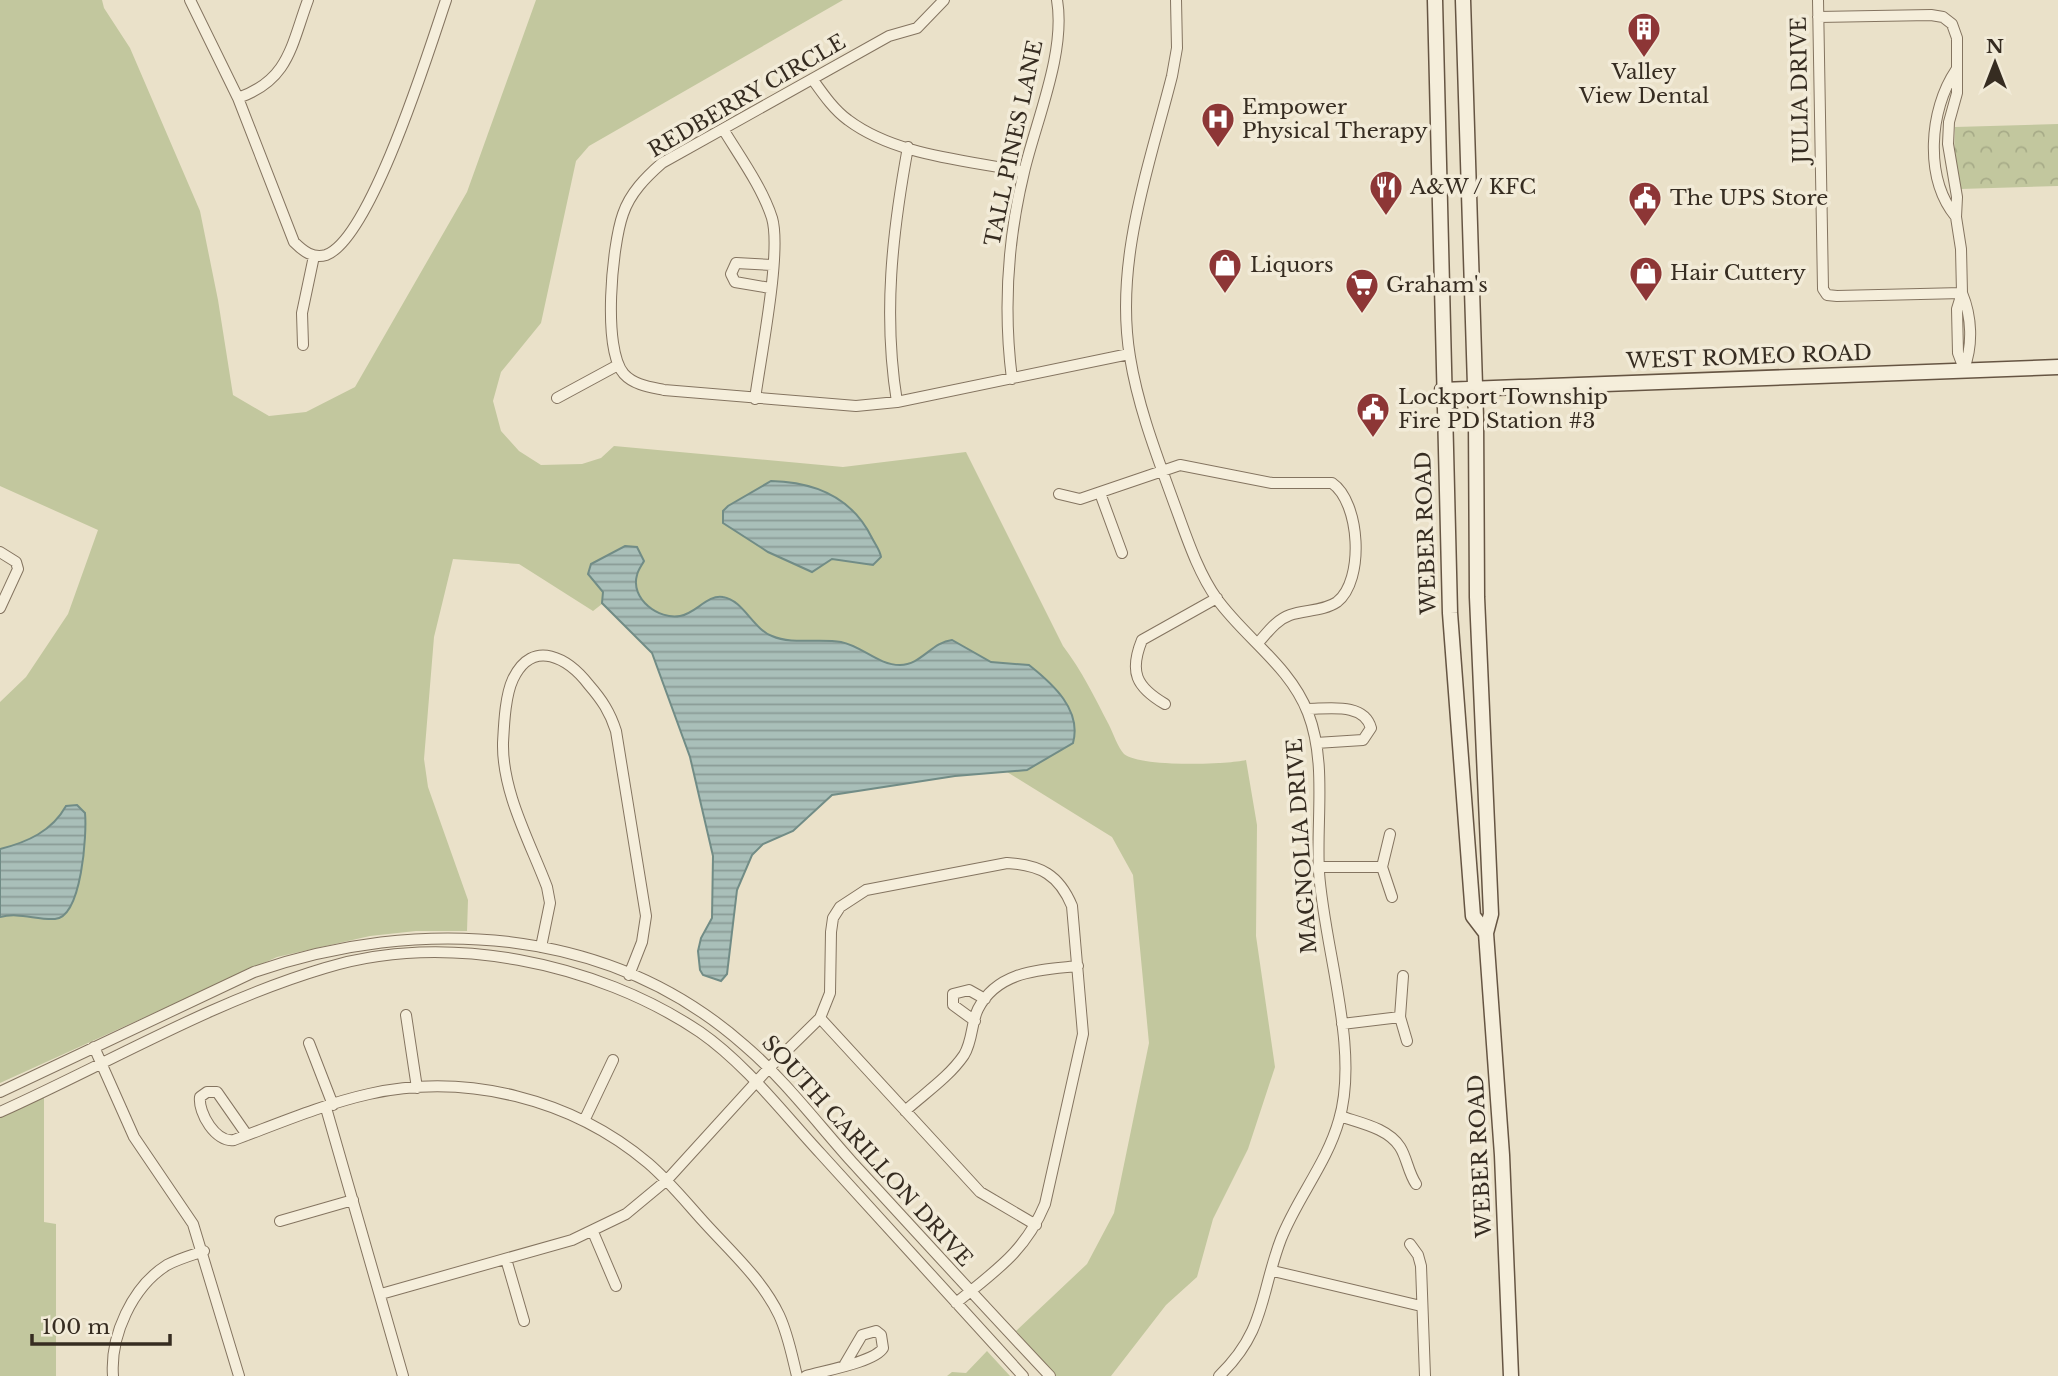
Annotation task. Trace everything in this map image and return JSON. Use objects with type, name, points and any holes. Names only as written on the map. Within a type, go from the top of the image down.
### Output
[{"type":"main road","name":"WEBER ROAD","points":[[1435,0],[1450,613],[1473,916],[1486,933]]},
{"type":"main road","name":"WEBER ROAD","points":[[1463,0],[1475,389],[1477,597],[1491,914],[1486,933],[1503,1155],[1511,1376]]},
{"type":"main road","name":"WEST ROMEO ROAD","points":[[1443,390],[2058,367]]},
{"type":"street","points":[[190,0],[238,98],[294,242],[314,256],[324,256],[340,245],[379,184],[446,0]]},
{"type":"street","points":[[238,98],[260,90],[280,72],[308,0]]},
{"type":"street","name":"REDBERRY CIRCLE","points":[[618,365],[609,327],[623,214],[646,177],[662,163],[889,36],[917,28],[944,0]]},
{"type":"street","name":"TALL PINES LANE","points":[[1012,379],[1006,281],[1009,248],[1024,172],[1054,57],[1059,28],[1057,0]]},
{"type":"street","name":"MAGNOLIA DRIVE","points":[[1176,0],[1177,48],[1174,67],[1128,258],[1129,354],[1135,386],[1190,545],[1217,598],[1290,682],[1307,709],[1315,743],[1322,917],[1342,1024],[1345,1055],[1340,1116],[1331,1143],[1284,1234],[1250,1339],[1219,1376]]},
{"type":"street","name":"JULIA DRIVE","points":[[1818,0],[1824,289],[1828,295],[1837,296],[1962,293]]},
{"type":"street","points":[[1818,17],[1943,17],[1952,24],[1957,38],[1956,70],[1944,88],[1934,146],[1937,174],[1946,206],[1956,218],[1961,249],[1962,293],[1969,309],[1970,342],[1970,353],[1964,369]]},
{"type":"street","points":[[813,80],[846,119],[867,133],[908,148],[1024,172]]},
{"type":"street","points":[[723,129],[765,201],[773,220],[772,265],[755,399]]},
{"type":"street","points":[[897,402],[890,347],[889,275],[908,148]]},
{"type":"street","points":[[303,345],[302,313],[314,256]]},
{"type":"street","points":[[769,288],[735,282],[731,274],[736,263],[772,265]]},
{"type":"street","points":[[557,398],[618,365],[625,376],[640,385],[755,399],[856,406],[897,402],[1129,354]]},
{"type":"street","points":[[1059,494],[1080,499],[1180,465],[1272,483],[1332,483],[1345,497],[1356,543],[1351,578],[1336,602],[1277,622],[1258,643]]},
{"type":"street","points":[[1100,493],[1122,553]]},
{"type":"street","points":[[0,552],[16,562],[18,569],[0,608]]},
{"type":"street","points":[[1165,704],[1145,692],[1136,676],[1135,662],[1142,640],[1217,598]]},
{"type":"street","points":[[541,947],[548,912],[548,895],[509,787],[503,743],[513,678],[532,660],[553,656],[573,666],[610,712],[616,731],[646,916],[642,942],[629,975]]},
{"type":"street","points":[[1307,709],[1351,710],[1365,715],[1371,728],[1363,740],[1315,743]]},
{"type":"street","points":[[1390,834],[1382,866],[1392,897]]},
{"type":"street","points":[[381,1294],[593,1232],[626,1214],[667,1180],[768,1069],[820,1018],[830,993],[833,918],[840,907],[866,890],[1007,863],[1038,867],[1064,888],[1072,906],[1083,1034],[1045,1204],[1036,1225],[1015,1255],[957,1303]]},
{"type":"street","points":[[1318,867],[1382,866]]},
{"type":"street","name":"SOUTH CARILLON DRIVE","points":[[0,1092],[254,972],[297,957],[357,944],[446,936],[507,940],[541,947],[629,975],[706,1017],[744,1044],[1050,1376]]},
{"type":"street","name":"SOUTH CARILLON DRIVE","points":[[0,1112],[266,988],[325,967],[371,956],[445,951],[540,966],[580,977],[646,1002],[701,1033],[755,1083],[1023,1376]]},
{"type":"street","points":[[905,1111],[953,1069],[972,1039],[975,1021],[985,999],[998,986],[1021,973],[1078,966]]},
{"type":"street","points":[[1403,976],[1400,1017],[1407,1041]]},
{"type":"street","points":[[975,1021],[953,1005],[953,994],[969,990],[985,999]]},
{"type":"street","points":[[406,1015],[417,1088]]},
{"type":"street","points":[[1342,1024],[1400,1017]]},
{"type":"street","points":[[820,1018],[980,1192],[1036,1225]]},
{"type":"street","points":[[309,1043],[330,1106],[403,1376]]},
{"type":"street","points":[[94,1047],[134,1137],[183,1207],[204,1251],[239,1376]]},
{"type":"street","points":[[584,1121],[613,1060]]},
{"type":"street","points":[[247,1135],[217,1092],[207,1092],[200,1097],[199,1106],[219,1138],[226,1141],[247,1135],[368,1094],[417,1088],[483,1090],[521,1097],[584,1121],[620,1142],[667,1180],[765,1292],[780,1316],[797,1376]]},
{"type":"street","points":[[1340,1116],[1377,1128],[1392,1138],[1401,1148],[1416,1184]]},
{"type":"street","points":[[280,1221],[354,1200]]},
{"type":"street","points":[[593,1232],[616,1286]]},
{"type":"street","points":[[1410,1244],[1422,1266],[1425,1376]]},
{"type":"street","points":[[113,1376],[115,1340],[135,1299],[167,1266],[204,1251]]},
{"type":"street","points":[[506,1259],[524,1321]]},
{"type":"street","points":[[1273,1271],[1422,1306]]},
{"type":"street","points":[[806,1376],[845,1364]]},
{"type":"green space","points":[[0,0],[102,0],[104,8],[130,48],[200,211],[233,395],[269,416],[306,412],[355,387],[467,192],[536,0],[843,0],[589,146],[576,161],[541,323],[501,372],[493,401],[501,431],[519,451],[541,465],[582,464],[601,458],[614,446],[843,467],[966,452],[1063,646],[1088,685],[1124,754],[1164,763],[1202,764],[1246,760],[1257,825],[1256,936],[1275,1067],[1248,1149],[1213,1219],[1197,1277],[1166,1305],[1111,1376],[1056,1376],[1016,1331],[1087,1264],[1114,1213],[1149,1043],[1133,875],[1112,837],[1007,772],[955,776],[832,795],[793,831],[763,844],[752,855],[737,890],[727,974],[721,981],[703,975],[698,951],[701,938],[712,918],[713,856],[690,757],[652,653],[602,604],[593,611],[519,564],[453,559],[434,637],[424,759],[428,787],[468,900],[467,931],[416,931],[370,936],[277,957],[0,1083],[0,702],[26,677],[68,614],[98,530],[0,486]]},
{"type":"green space","points":[[2058,124],[2058,186],[1960,189],[1954,155],[1955,127]]},
{"type":"green space","points":[[44,1097],[44,1222],[56,1224],[56,1376],[0,1376],[0,1118]]},
{"type":"green space","points":[[987,1351],[1010,1376],[947,1376],[952,1372],[966,1373]]},
{"type":"water","points":[[771,481],[817,489],[843,502],[864,524],[881,557],[873,565],[832,559],[812,572],[768,552],[723,523],[723,511],[728,506]]},
{"type":"water","points":[[625,546],[637,547],[644,561],[636,584],[642,600],[663,615],[680,616],[712,598],[723,597],[736,603],[759,627],[772,636],[788,640],[841,642],[892,664],[907,664],[938,645],[952,640],[991,662],[1029,665],[1056,689],[1069,709],[1075,731],[1073,743],[1027,770],[955,776],[832,795],[793,831],[763,844],[752,855],[737,890],[727,974],[721,981],[703,975],[698,951],[701,938],[712,918],[713,856],[690,757],[652,653],[602,603],[603,592],[588,574],[591,564]]},
{"type":"water","points":[[77,805],[85,813],[84,855],[77,890],[64,915],[55,919],[14,915],[0,917],[0,849],[38,834],[54,822],[66,806]]},
{"type":"place","name":"Valley View Dental","points":[[1644,59]]},
{"type":"place","name":"Empower Physical Therapy","points":[[1218,149]]},
{"type":"place","name":"A&W / KFC","points":[[1386,217]]},
{"type":"place","name":"The UPS Store","points":[[1645,228]]},
{"type":"place","name":"Liquors","points":[[1225,295]]},
{"type":"place","name":"Hair Cuttery","points":[[1646,303]]},
{"type":"place","name":"Graham's","points":[[1362,315]]},
{"type":"place","name":"Lockport Township Fire PD Station #3","points":[[1373,439]]}]
